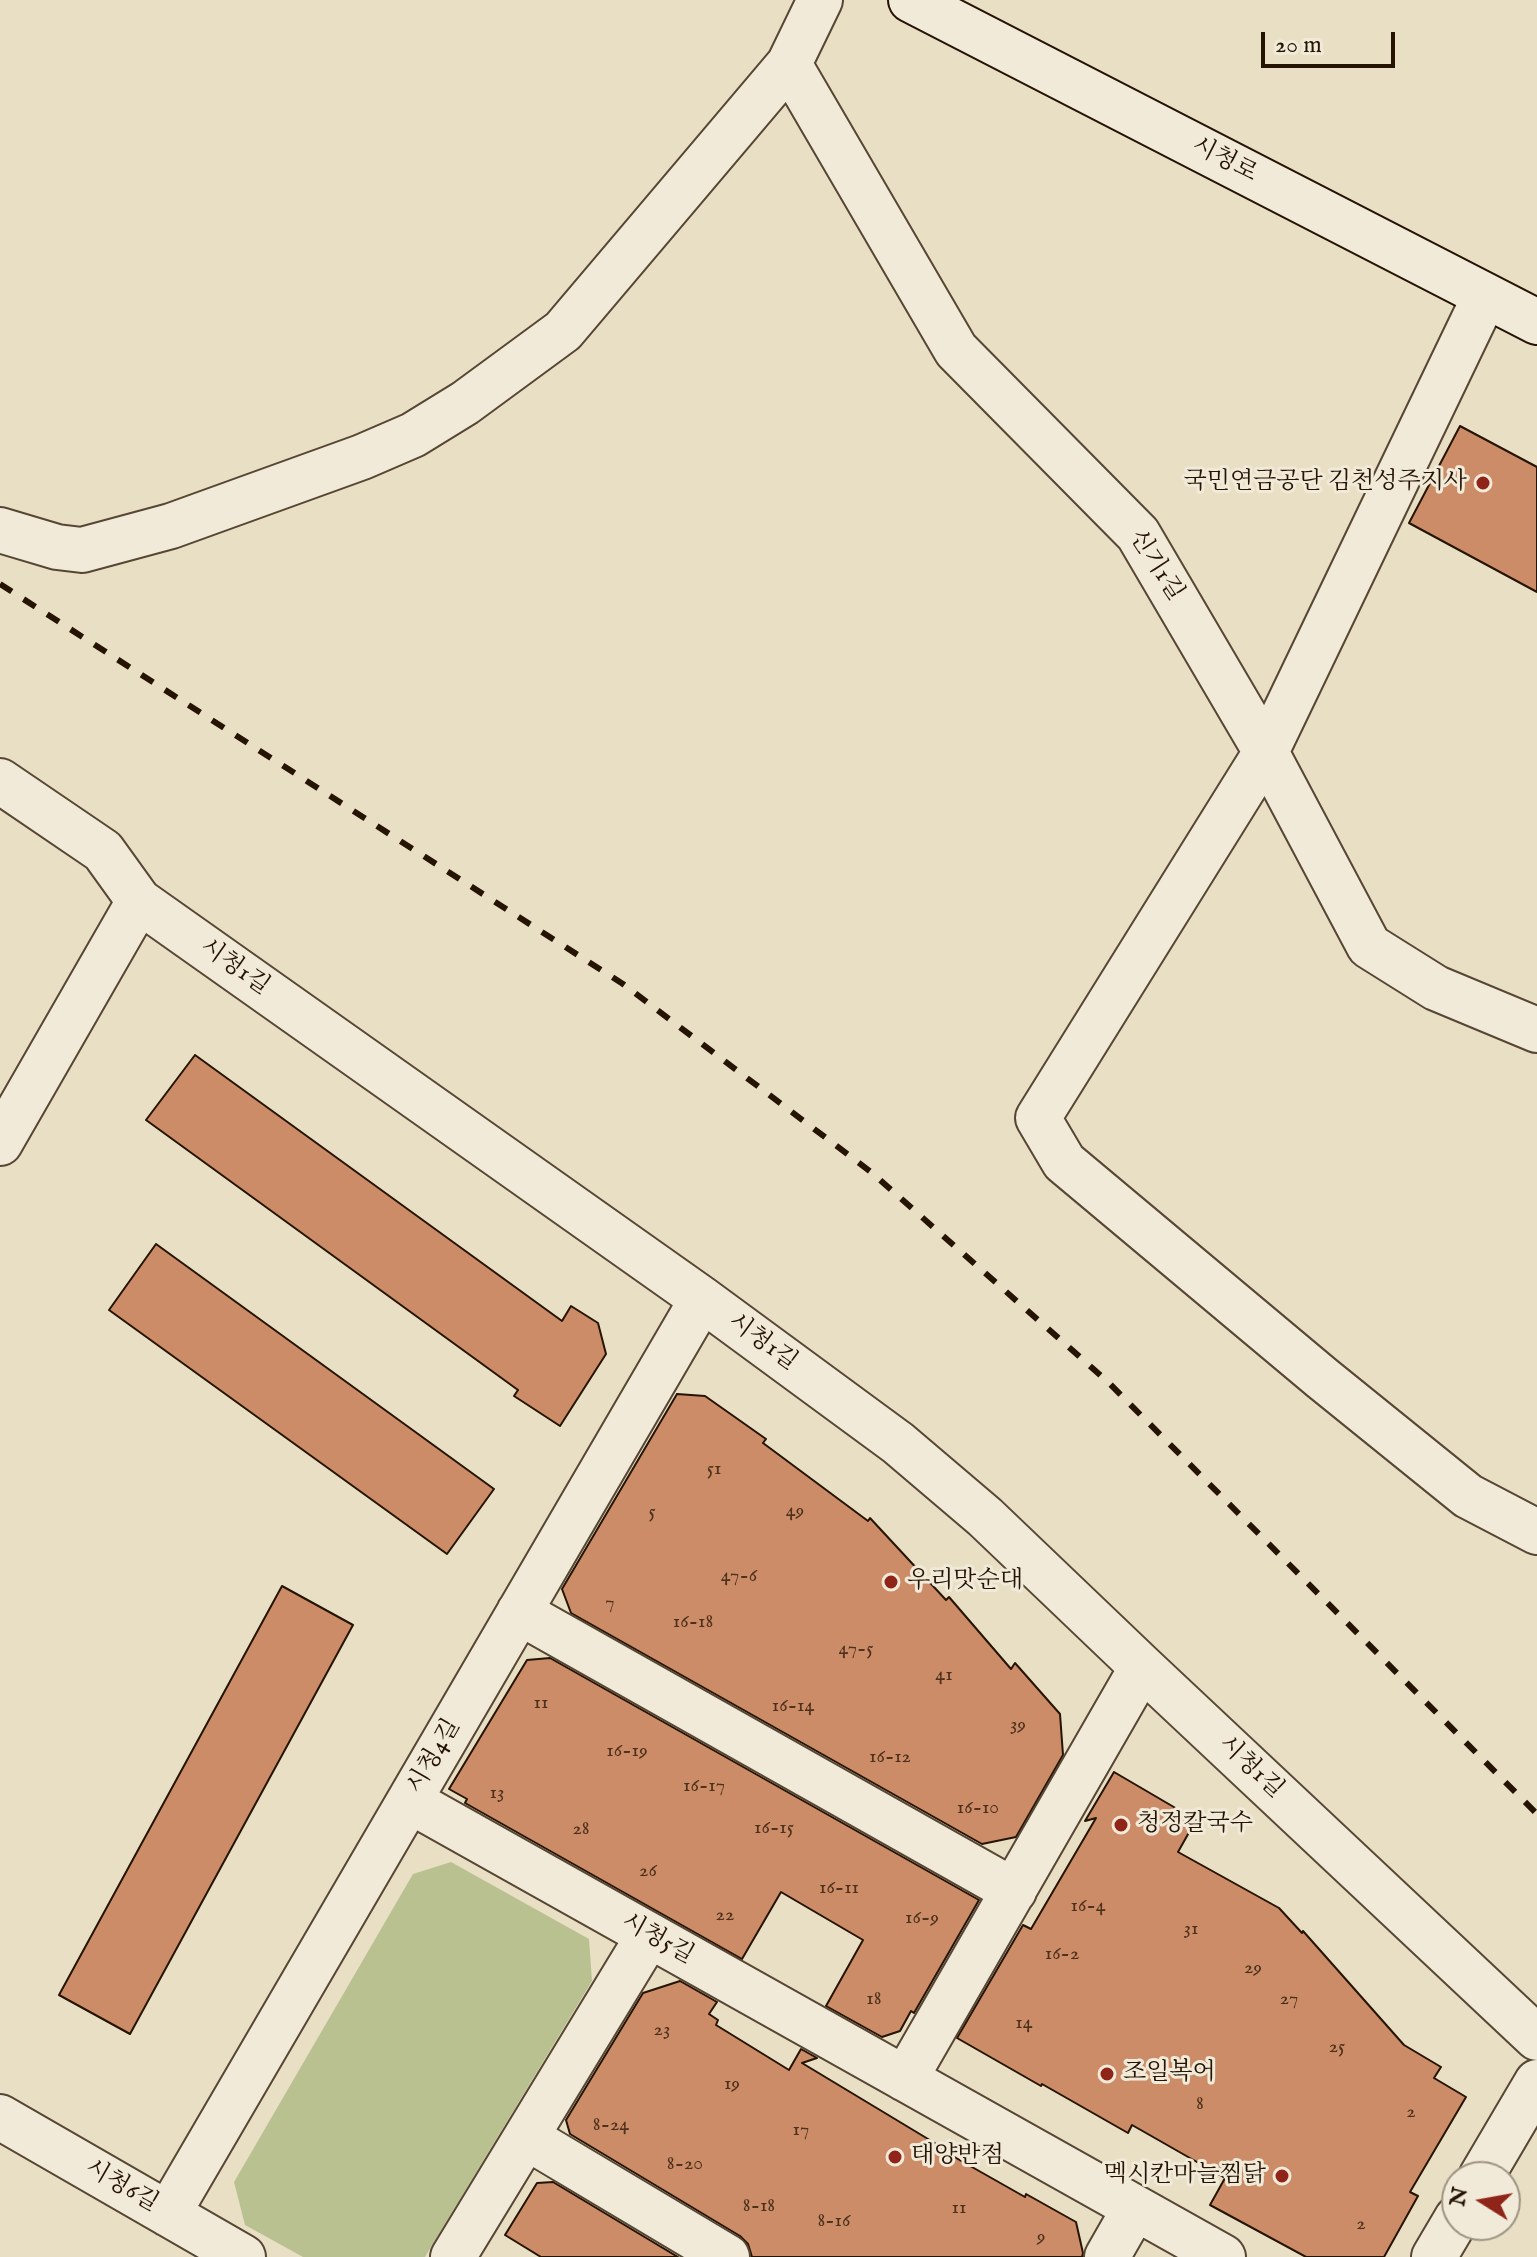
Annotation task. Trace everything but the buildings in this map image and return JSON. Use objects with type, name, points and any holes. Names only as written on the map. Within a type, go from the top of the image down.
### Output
[{"type":"street","points":[[0,530],[57,547],[82,550],[171,526],[362,457],[413,435],[465,403],[563,331],[789,64],[820,0]]},
{"type":"street","name":"시청로","points":[[911,0],[1537,322]]},
{"type":"street","name":"신기1길","points":[[789,64],[956,350],[1138,534],[1266,752],[1369,946],[1436,988],[1537,1030]]},
{"type":"street","points":[[1485,296],[1266,752],[1038,1118],[1064,1162],[1310,1368],[1468,1496],[1537,1532]]},
{"type":"street","name":"시청1길","points":[[0,781],[103,851],[139,901],[702,1299],[919,1462],[985,1517],[1537,2038]]},
{"type":"street","points":[[0,1143],[139,901]]},
{"type":"street","name":"시청4길","points":[[168,2214],[702,1299]]},
{"type":"street","points":[[519,1612],[1014,1891]]},
{"type":"street","points":[[905,2079],[1142,1667]]},
{"type":"street","name":"시청5길","points":[[410,1801],[1223,2257]]},
{"type":"street","points":[[453,2257],[649,1935]]},
{"type":"street","points":[[1490,2161],[1537,2082]]},
{"type":"street","name":"시청6길","points":[[0,2117],[243,2257]]},
{"type":"street","points":[[526,2137],[727,2257]]},
{"type":"street","points":[[1107,2257],[1135,2208]]},
{"type":"green space","points":[[451,1862],[589,1939],[592,1981],[425,2257],[303,2257],[245,2225],[234,2182],[413,1874]]},
{"type":"railway","points":[[0,584],[623,984],[871,1172],[1107,1381],[1537,1814]]},
{"type":"place","name":"국민연금공단 김천성주지사","points":[[1483,483]]},
{"type":"place","name":"우리맛순대","points":[[891,1582]]},
{"type":"place","name":"청정칼국수","points":[[1121,1825]]},
{"type":"place","name":"조일복어","points":[[1107,2074]]},
{"type":"place","name":"태양반점","points":[[895,2157]]},
{"type":"place","name":"멕시칸마늘찜닭","points":[[1282,2176]]}]
